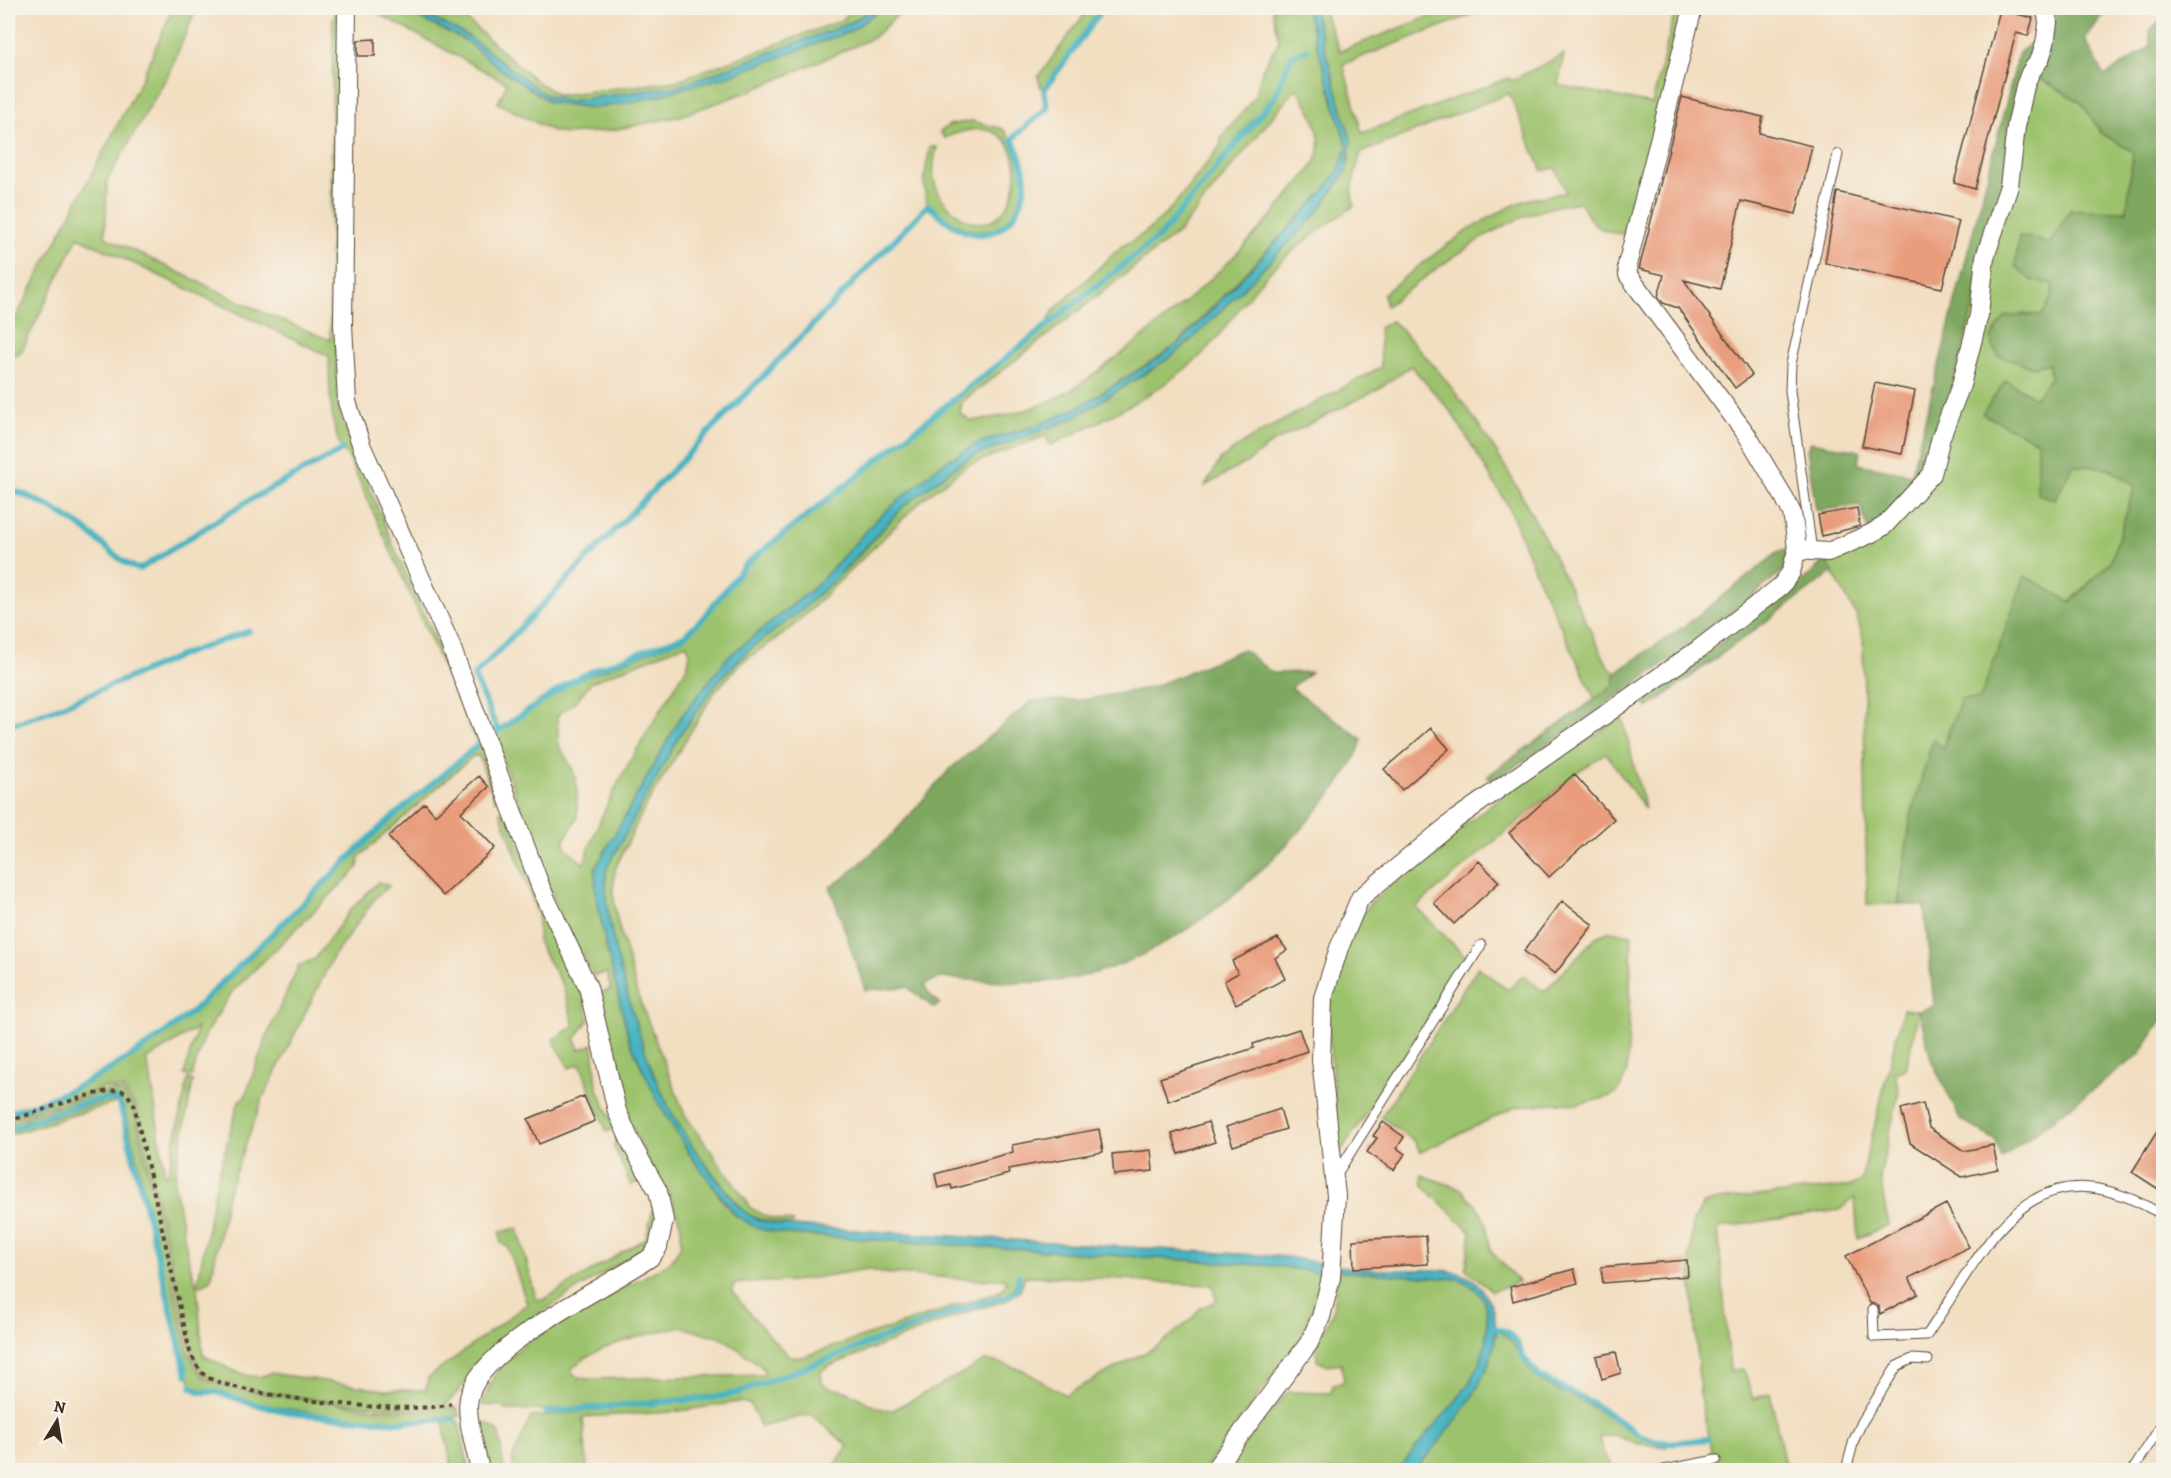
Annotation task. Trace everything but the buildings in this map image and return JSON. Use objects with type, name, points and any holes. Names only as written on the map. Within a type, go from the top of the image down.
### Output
[{"type":"street","points":[[347,8],[343,324],[347,402],[362,447],[449,640],[541,888],[588,987],[617,1111],[657,1191],[664,1220],[658,1246],[651,1257],[533,1329],[494,1358],[478,1376],[468,1399],[480,1470]]},
{"type":"street","points":[[1214,1470],[1316,1331],[1331,1278],[1336,1223],[1334,1179],[1321,1060],[1323,998],[1339,948],[1359,898],[1456,819],[1566,740],[1618,708],[1781,586],[1804,550],[1792,513],[1770,473],[1701,370],[1628,275],[1627,266],[1693,8]]},
{"type":"street","points":[[1804,550],[1828,552],[1884,526],[1932,474],[1941,437],[1961,385],[1979,315],[1985,257],[2009,186],[2016,127],[2025,86],[2045,44],[2046,8]]},
{"type":"lane","points":[[1804,550],[1790,391],[1791,364],[1838,154]]},
{"type":"lane","points":[[1334,1179],[1481,945]]},
{"type":"lane","points":[[1873,1309],[1874,1337],[1927,1335],[1999,1227],[2028,1202],[2053,1190],[2073,1187],[2110,1191],[2128,1197],[2163,1216]]},
{"type":"lane","points":[[1846,1470],[1854,1440],[1862,1422],[1897,1366],[1912,1359],[1928,1360]]},
{"type":"lane","points":[[2133,1470],[2163,1421]]},
{"type":"lane","points":[[1664,1470],[1716,1460]]},
{"type":"path","points":[[8,1121],[105,1089],[122,1091],[128,1096],[134,1105],[190,1352],[197,1367],[206,1377],[234,1387],[372,1407],[421,1409],[468,1399]]},
{"type":"green space","points":[[173,8],[197,8],[168,75],[107,181],[105,237],[262,312],[330,340],[333,20],[337,8],[342,8],[337,105],[335,251],[337,397],[341,419],[394,547],[482,741],[498,798],[495,801],[479,756],[473,756],[359,857],[358,868],[232,992],[204,1036],[192,1076],[184,1075],[197,1028],[146,1060],[151,1078],[165,1175],[168,1174],[188,1078],[193,1081],[174,1182],[189,1262],[197,1286],[216,1183],[239,1101],[245,1096],[266,1038],[299,965],[315,959],[351,909],[378,882],[389,886],[377,896],[333,957],[263,1098],[227,1195],[210,1281],[197,1287],[203,1355],[237,1372],[254,1377],[270,1373],[385,1390],[426,1390],[428,1378],[527,1304],[508,1247],[501,1243],[500,1232],[518,1228],[536,1299],[543,1300],[646,1238],[653,1209],[657,1215],[654,1235],[647,1246],[508,1336],[484,1357],[447,1404],[422,1408],[308,1398],[244,1388],[206,1375],[199,1367],[192,1352],[135,1105],[123,1089],[104,1088],[8,1120],[8,1114],[60,1096],[108,1072],[175,1028],[197,1010],[382,829],[480,745],[477,743],[348,456],[337,438],[331,409],[329,356],[78,237],[21,352],[13,356],[8,354],[8,333],[142,78]]},
{"type":"green space","points":[[368,8],[398,8],[465,40],[504,72],[550,102],[593,108],[663,95],[759,65],[851,31],[882,8],[905,8],[873,38],[753,90],[677,117],[608,131],[565,134],[552,131],[498,103],[507,83]]},
{"type":"green space","points":[[411,8],[443,8],[466,19],[537,82],[559,95],[675,81],[843,20],[851,8],[875,8],[848,24],[679,86],[569,101],[546,95],[468,36]]},
{"type":"green space","points":[[1089,8],[1101,8],[1042,90],[1038,77]]},
{"type":"green space","points":[[1272,8],[1306,8],[1347,147],[1340,168],[1324,191],[1174,347],[1079,407],[1041,424],[978,443],[940,465],[877,519],[817,585],[728,657],[681,717],[595,869],[596,895],[629,1039],[642,1069],[722,1200],[736,1216],[786,1234],[1278,1266],[1322,1273],[1322,1283],[1302,1336],[1204,1470],[831,1470],[848,1446],[810,1414],[761,1427],[750,1404],[740,1402],[672,1412],[583,1417],[587,1470],[513,1470],[513,1457],[531,1417],[737,1395],[965,1309],[1004,1299],[1013,1295],[1018,1288],[1020,1276],[1018,1275],[1015,1287],[1003,1296],[964,1307],[750,1388],[725,1394],[546,1410],[505,1410],[502,1406],[482,1405],[497,1372],[511,1356],[553,1326],[671,1261],[681,1246],[681,1226],[672,1200],[650,1166],[626,1112],[600,993],[611,989],[607,973],[594,976],[561,918],[493,734],[573,682],[685,638],[704,619],[747,565],[1161,237],[1276,99],[1292,56],[1307,52],[1307,49],[1291,54],[1273,97],[1246,127],[1177,216],[1139,253],[1046,325],[1054,310],[1122,246],[1151,228],[1176,202],[1221,145],[1221,137],[1255,97],[1263,68],[1279,41]],"holes":[[[1296,88],[1316,125],[1319,142],[1316,160],[1256,234],[1214,276],[1145,335],[1092,376],[1051,401],[994,418],[971,421],[960,413],[962,402],[1179,232]],[[686,644],[690,652],[688,665],[616,786],[584,864],[566,848],[564,840],[577,818],[577,786],[573,770],[559,746],[557,716],[577,700],[591,682]],[[868,1269],[881,1273],[981,1280],[1003,1278],[1007,1282],[1001,1291],[802,1357],[792,1357],[760,1325],[732,1289],[735,1284],[794,1281]],[[1025,1276],[1129,1279],[1143,1282],[1212,1285],[1217,1301],[1200,1308],[1192,1319],[1159,1345],[1065,1395],[1021,1369],[987,1360],[893,1410],[873,1406],[850,1393],[822,1383],[821,1371],[827,1367],[967,1312],[1006,1301],[1020,1291]],[[680,1327],[723,1338],[760,1365],[764,1370],[764,1375],[587,1379],[575,1376],[571,1370],[580,1362],[607,1347]]]},
{"type":"green space","points":[[1313,8],[1322,8],[1340,51],[1452,8],[1489,8],[1343,64],[1362,133],[1509,78],[1511,81],[1564,54],[1558,85],[1652,104],[1676,8],[1688,8],[1629,234],[1612,233],[1599,227],[1589,217],[1581,202],[1553,207],[1502,227],[1478,241],[1386,306],[1383,294],[1466,232],[1521,202],[1566,192],[1555,168],[1542,171],[1509,93],[1361,153],[1353,186],[1354,206],[1307,239],[1274,268],[1197,359],[1146,396],[1051,445],[1045,436],[966,466],[923,499],[788,631],[742,662],[714,693],[643,811],[615,869],[613,892],[617,920],[638,996],[685,1115],[752,1209],[770,1218],[793,1222],[791,1226],[754,1218],[743,1210],[694,1150],[663,1100],[639,1039],[609,927],[605,892],[606,870],[611,859],[680,735],[710,690],[750,649],[799,612],[852,563],[904,506],[939,477],[977,454],[1072,419],[1185,346],[1316,215],[1340,181],[1349,160],[1351,140]]},
{"type":"green space","points":[[2033,8],[2044,8],[2046,23],[1930,473],[1868,530],[1860,505],[1816,511],[1807,449],[1811,442],[1860,451],[1858,464],[1911,474],[2019,53],[2034,41]]},
{"type":"green space","points":[[2049,8],[2102,8],[2106,12],[2085,39],[2105,76],[2150,47],[2150,30],[2163,18],[2163,1018],[2140,1054],[2002,1158],[1995,1140],[1960,1119],[1931,1059],[1919,1011],[1934,1006],[1924,906],[1898,904],[1911,816],[1933,739],[1943,748],[1961,699],[1980,699],[2025,576],[2071,602],[2111,561],[2135,486],[2108,468],[2073,465],[2055,499],[2037,494],[2037,441],[1982,414],[2006,380],[2035,398],[2050,378],[2049,363],[2034,367],[1998,356],[1990,339],[2006,316],[2042,315],[2052,297],[2053,284],[2031,280],[2015,267],[2019,236],[2040,240],[2049,245],[2070,210],[2127,211],[2133,152],[2101,133],[2082,103],[2032,74]]},
{"type":"green space","points":[[2032,74],[2082,103],[2101,133],[2133,152],[2127,211],[2070,210],[2031,280],[2053,284],[2052,297],[2042,315],[2021,314],[1998,356],[2034,367],[2049,363],[2050,378],[2035,399],[2037,441],[2055,499],[2073,465],[2108,468],[2135,486],[2111,561],[2070,602],[2025,577],[1980,699],[1961,699],[1942,749],[1933,740],[1911,816],[1898,904],[1867,905],[1863,638],[1857,617],[1828,564],[1829,555],[1902,512]]},
{"type":"green space","points":[[971,121],[1003,129],[1018,153],[1022,166],[1023,196],[1018,209],[1000,226],[988,230],[962,227],[933,209],[925,195],[925,174],[930,147],[937,147],[933,171],[935,185],[948,206],[973,222],[994,219],[1008,203],[1016,181],[1014,157],[1003,138],[980,130],[945,138],[940,132],[949,125]]},
{"type":"green space","points":[[1392,321],[1428,359],[1460,399],[1489,441],[1539,528],[1608,666],[1616,672],[1613,686],[1595,699],[1535,572],[1509,507],[1452,413],[1411,366],[1378,389],[1270,444],[1251,460],[1205,486],[1221,459],[1251,438],[1381,367],[1379,328]]},
{"type":"green space","points":[[1792,547],[1785,569],[1699,640],[1493,782],[1487,776],[1613,686],[1616,672],[1686,625],[1780,551]]},
{"type":"green space","points":[[1829,555],[1828,564],[1833,572],[1648,708],[1642,702],[1811,574]]},
{"type":"green space","points":[[1243,649],[1272,673],[1311,672],[1291,688],[1362,739],[1349,769],[1329,797],[1265,867],[1237,892],[1175,937],[1143,955],[1109,969],[1075,978],[1042,982],[939,978],[924,985],[930,995],[940,1003],[934,1008],[907,987],[865,990],[830,886],[843,879],[893,834],[949,770],[1032,701],[1083,700],[1153,687]]},
{"type":"green space","points":[[1622,717],[1645,809],[1606,753],[1576,773],[1416,907],[1468,959],[1339,1154],[1327,1010],[1337,968],[1357,922],[1373,900],[1507,791]]},
{"type":"green space","points":[[500,812],[507,813],[550,928],[581,987],[589,1019],[575,1039],[579,1050],[593,1044],[597,1087],[615,1128],[607,1132],[580,1064],[569,1068],[553,1039],[574,1026],[563,986],[538,943],[538,914]]},
{"type":"green space","points":[[1611,931],[1632,935],[1627,1073],[1618,1092],[1606,1098],[1578,1104],[1554,1103],[1516,1107],[1421,1152],[1414,1141],[1381,1117],[1478,967],[1508,990],[1524,975],[1544,992],[1596,937]]},
{"type":"green space","points":[[1903,1009],[1919,1011],[1906,1069],[1895,1073],[1899,1092],[1880,1176],[1888,1225],[1858,1239],[1855,1198],[1839,1210],[1718,1228],[1730,1371],[1744,1369],[1753,1399],[1770,1393],[1786,1470],[1715,1470],[1700,1395],[1690,1257],[1693,1221],[1704,1204],[1717,1200],[1851,1186],[1861,1181]]},
{"type":"green space","points":[[122,1092],[133,1106],[189,1353],[205,1378],[233,1389],[372,1408],[421,1411],[447,1407],[457,1408],[460,1416],[398,1420],[353,1419],[253,1403],[216,1390],[201,1390],[191,1385],[124,1107],[120,1099],[97,1099],[81,1103],[8,1128],[8,1123],[97,1093]]},
{"type":"green space","points":[[112,1099],[118,1102],[8,1135],[8,1131]]},
{"type":"green space","points":[[619,1137],[643,1180],[631,1185],[613,1145]]},
{"type":"green space","points":[[1422,1175],[1461,1189],[1480,1210],[1486,1223],[1491,1251],[1519,1282],[1492,1291],[1466,1269],[1471,1232],[1423,1186]]},
{"type":"green space","points":[[1337,1271],[1443,1276],[1468,1282],[1473,1286],[1485,1304],[1486,1340],[1482,1356],[1469,1384],[1399,1470],[1227,1470],[1256,1429],[1288,1392],[1330,1393],[1334,1384],[1344,1382],[1341,1363],[1326,1365],[1317,1361],[1316,1347],[1333,1311]]},
{"type":"green space","points":[[1497,1330],[1509,1339],[1539,1380],[1587,1404],[1636,1434],[1668,1447],[1633,1443],[1615,1435],[1600,1437],[1604,1455],[1614,1470],[1415,1470],[1454,1423],[1476,1388],[1492,1350]]},
{"type":"green space","points":[[443,1421],[459,1422],[469,1470],[452,1470]]},
{"type":"green space","points":[[486,1423],[499,1432],[504,1470],[487,1470],[480,1429],[480,1424]]},
{"type":"water","points":[[398,8],[411,8],[468,36],[546,95],[569,101],[679,86],[848,24],[875,8],[882,8],[851,31],[726,77],[633,102],[593,108],[550,102],[504,72],[465,40]]},
{"type":"water","points":[[1306,8],[1313,8],[1351,140],[1346,171],[1316,215],[1198,334],[1168,359],[1072,419],[966,459],[904,506],[835,579],[799,612],[750,649],[718,681],[680,735],[606,870],[606,885],[611,929],[621,972],[650,1065],[660,1088],[684,1133],[699,1155],[732,1199],[751,1216],[766,1222],[791,1226],[1288,1257],[1325,1264],[1322,1273],[1278,1266],[786,1234],[759,1229],[736,1216],[690,1155],[659,1104],[629,1039],[606,946],[596,895],[595,869],[681,717],[728,657],[817,585],[877,519],[940,465],[978,443],[1041,424],[1079,407],[1159,358],[1184,339],[1324,191],[1340,168],[1347,147]]},
{"type":"water","points":[[1338,1266],[1382,1270],[1448,1271],[1473,1280],[1488,1299],[1495,1320],[1494,1343],[1487,1366],[1476,1390],[1461,1413],[1415,1470],[1399,1470],[1460,1395],[1477,1369],[1483,1354],[1487,1319],[1483,1299],[1470,1285],[1457,1279],[1337,1271]]},
{"type":"waterway","points":[[1103,8],[1044,90],[1047,108],[1012,139],[1022,163],[1025,190],[1010,220],[993,232],[971,233],[953,225],[928,205],[474,676],[498,731],[572,681],[599,668],[684,636],[703,618],[746,564],[1160,236],[1274,98],[1292,55],[1307,50]]},
{"type":"waterway","points":[[8,489],[28,496],[56,511],[83,528],[126,563],[140,569],[248,501],[342,450]]},
{"type":"waterway","points":[[8,726],[62,706],[187,653],[249,631]]},
{"type":"waterway","points":[[8,1113],[84,1084],[130,1057],[174,1026],[195,1009],[381,827],[479,744]]},
{"type":"waterway","points":[[8,1130],[81,1104],[96,1100],[119,1100],[187,1375]]},
{"type":"waterway","points":[[546,1412],[710,1398],[737,1393],[964,1308],[1012,1294],[1017,1288],[1019,1275]]},
{"type":"waterway","points":[[1492,1327],[1507,1332],[1517,1342],[1523,1357],[1540,1377],[1594,1404],[1638,1434],[1654,1441],[1669,1443],[1708,1439]]},
{"type":"waterway","points":[[191,1387],[201,1392],[216,1392],[253,1404],[298,1414],[398,1422],[454,1419]]}]
